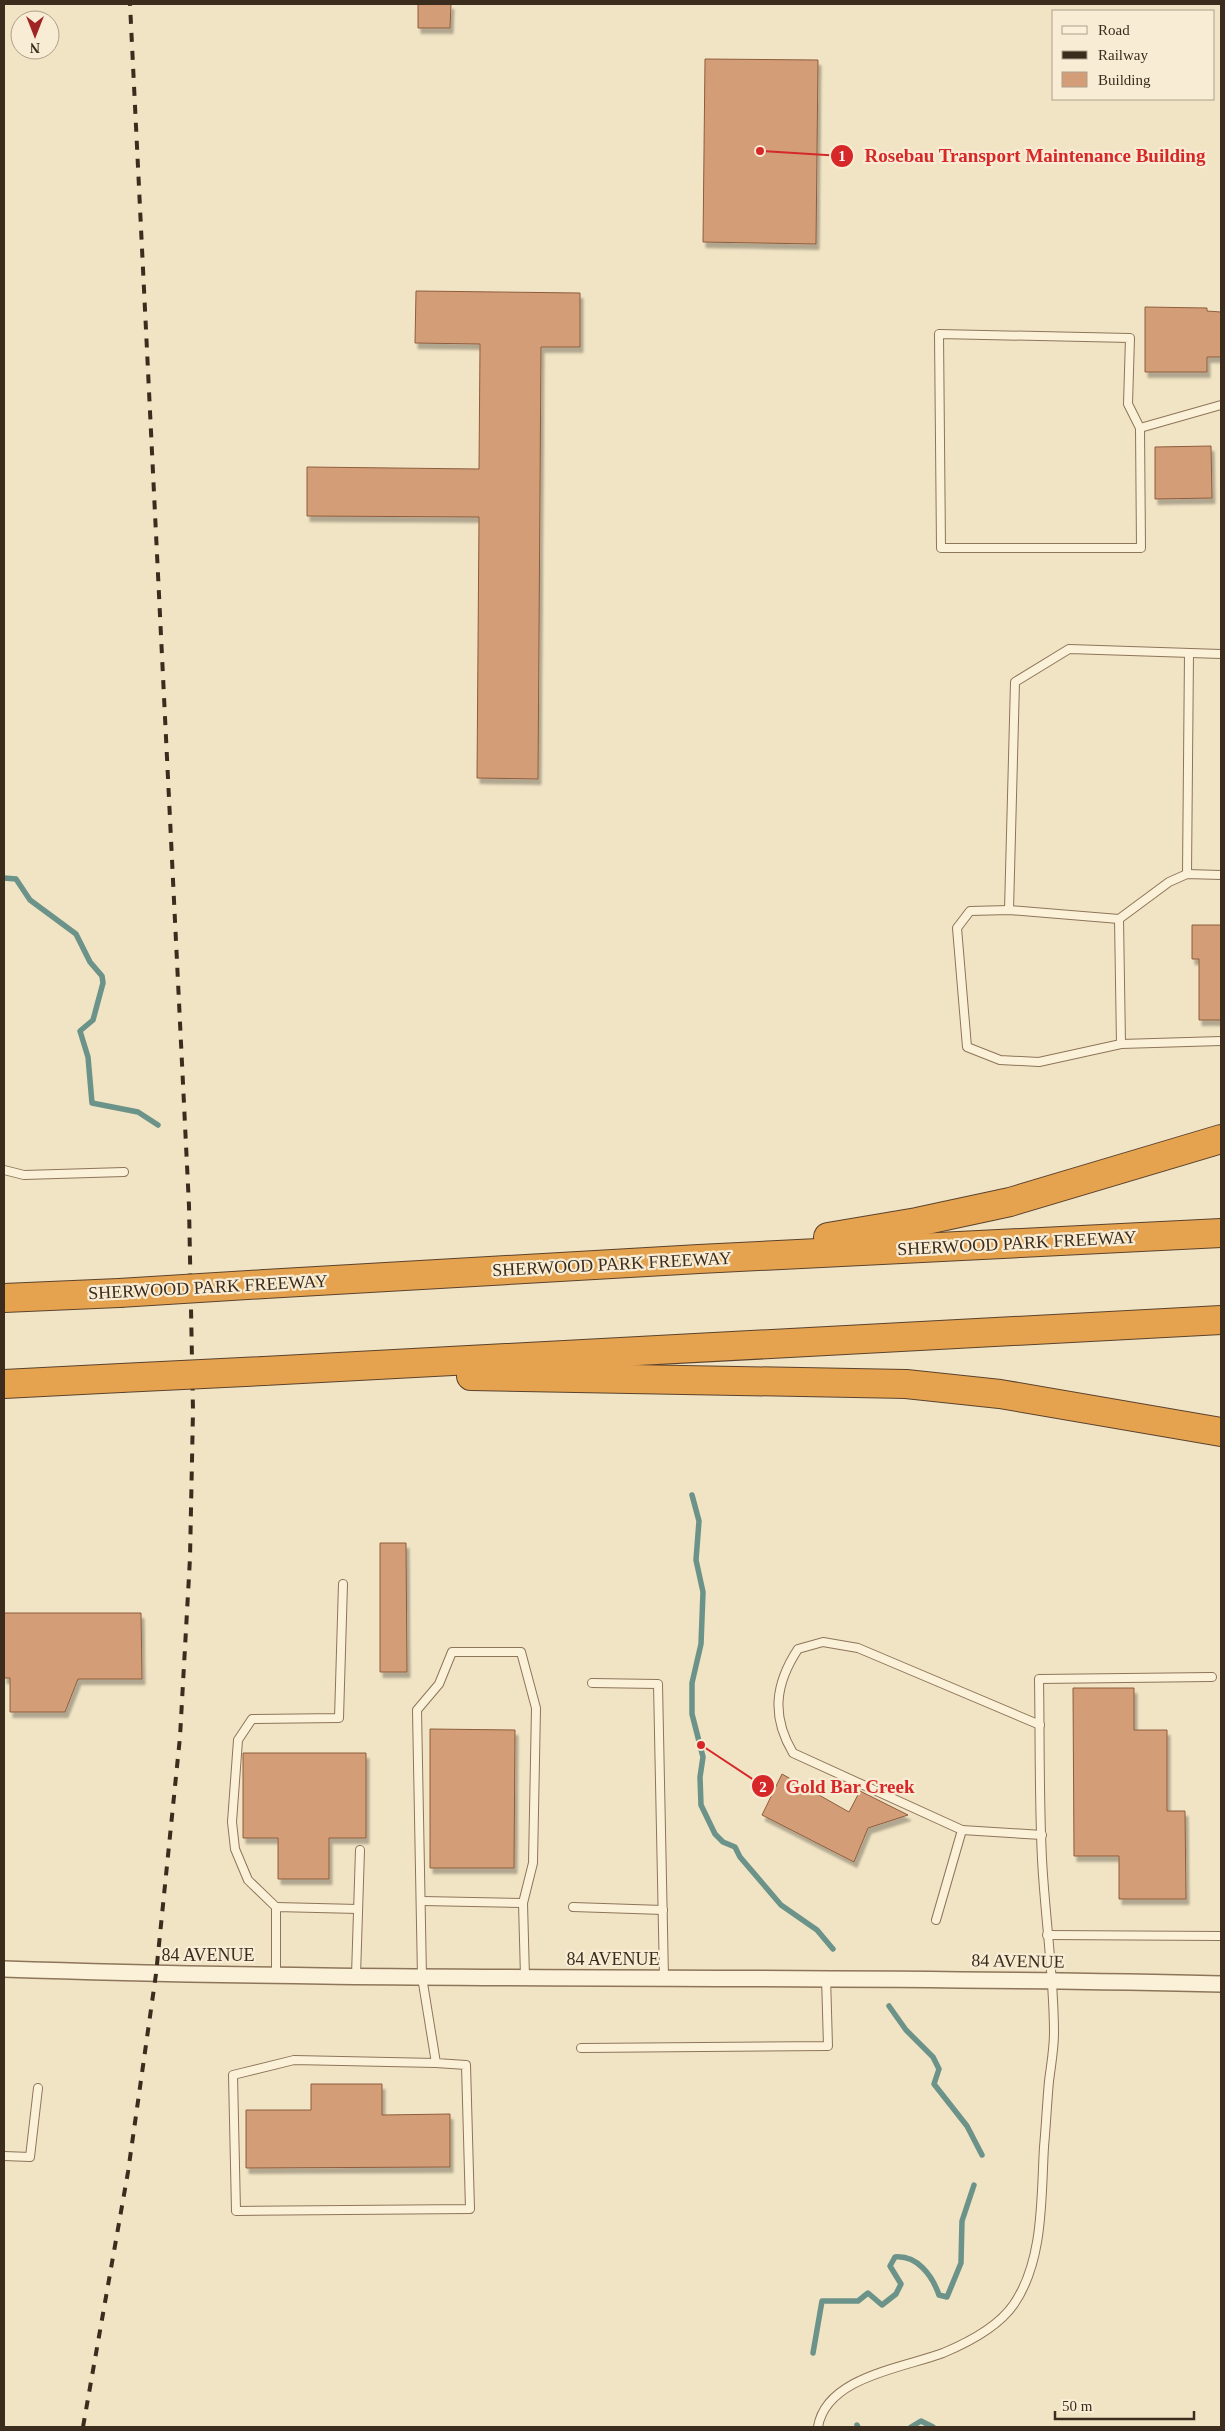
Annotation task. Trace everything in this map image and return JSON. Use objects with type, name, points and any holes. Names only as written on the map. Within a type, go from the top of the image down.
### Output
[{"type":"highway","points":[[699,1259],[870,1230],[1010,1202],[1221,1139]]},
{"type":"highway","name":"SHERWOOD PARK FREEWAY","points":[[4,1298],[699,1259],[1221,1233]]},
{"type":"highway","points":[[4,1384],[1221,1320]]},
{"type":"highway","points":[[335,1368],[500,1378],[906,1384],[1000,1394],[1221,1432]]},
{"type":"street","name":"84 AVENUE","points":[[4,1969],[156,1974],[1053,1980],[1221,1984]]},
{"type":"lane","points":[[939,334],[1130,338],[1128,404],[1140,428],[1141,548],[941,548],[939,334]]},
{"type":"lane","points":[[1140,428],[1221,405]]},
{"type":"lane","points":[[1009,910],[1015,682],[1068,649],[1221,654]]},
{"type":"lane","points":[[1187,874],[1189,653]]},
{"type":"lane","points":[[1221,875],[1187,874],[1169,882],[1119,919],[1009,910],[970,911],[957,928],[967,1047],[1000,1060],[1039,1062],[1121,1044],[1221,1041]]},
{"type":"lane","points":[[1119,919],[1121,1044]]},
{"type":"lane","points":[[4,1170],[24,1175],[124,1172]]},
{"type":"lane","points":[[343,1584],[340,1718],[252,1719],[238,1740],[232,1822],[235,1849],[248,1880],[276,1907],[358,1909]]},
{"type":"lane","points":[[1040,1725],[858,1648],[823,1642],[798,1649],[784,1670],[778,1706],[782,1734],[794,1753],[962,1830],[1042,1835]]},
{"type":"lane","points":[[436,2063],[422,1976],[417,1710],[439,1684],[452,1652],[521,1652],[536,1708],[532,1863],[523,1903],[525,1977]]},
{"type":"lane","points":[[818,2427],[828,2402],[845,2388],[868,2378],[944,2352],[994,2324],[1014,2305],[1026,2281],[1035,2251],[1054,2036],[1053,1980],[1047,1934],[1042,1835],[1039,1680],[1212,1677]]},
{"type":"lane","points":[[592,1683],[658,1684],[664,1978]]},
{"type":"lane","points":[[936,1920],[962,1830]]},
{"type":"lane","points":[[356,1975],[360,1850]]},
{"type":"lane","points":[[422,1901],[523,1903]]},
{"type":"lane","points":[[276,1907],[276,1974]]},
{"type":"lane","points":[[573,1907],[663,1910]]},
{"type":"lane","points":[[1047,1934],[1221,1936]]},
{"type":"lane","points":[[581,2048],[828,2046],[826,1978]]},
{"type":"lane","points":[[294,2060],[436,2063],[466,2065],[470,2209],[236,2211],[233,2075],[294,2060]]},
{"type":"lane","points":[[4,2156],[30,2157],[38,2088]]},
{"type":"building","points":[[418,4],[451,4],[450,28],[418,28]]},
{"type":"building","points":[[705,59],[818,60],[816,244],[703,242]]},
{"type":"building","points":[[416,291],[580,293],[580,347],[541,347],[538,779],[477,778],[479,517],[307,516],[307,467],[479,469],[480,344],[415,343]]},
{"type":"building","points":[[1145,307],[1207,308],[1207,311],[1221,312],[1221,357],[1207,357],[1207,372],[1145,372]]},
{"type":"building","points":[[1211,446],[1212,498],[1155,499],[1155,447]]},
{"type":"building","points":[[1192,925],[1221,925],[1221,1020],[1199,1020],[1199,959],[1192,959]]},
{"type":"building","points":[[380,1543],[406,1543],[407,1672],[380,1672]]},
{"type":"building","points":[[4,1613],[141,1613],[142,1679],[78,1679],[65,1712],[10,1712],[10,1678],[4,1678]]},
{"type":"building","points":[[1073,1688],[1134,1688],[1134,1730],[1167,1730],[1167,1811],[1185,1811],[1186,1899],[1119,1899],[1119,1856],[1074,1856]]},
{"type":"building","points":[[430,1729],[515,1730],[514,1868],[430,1868]]},
{"type":"building","points":[[243,1753],[366,1753],[366,1838],[329,1838],[329,1879],[278,1879],[278,1838],[243,1838]]},
{"type":"building","points":[[782,1774],[849,1812],[860,1791],[908,1815],[868,1828],[854,1862],[762,1815]]},
{"type":"building","points":[[311,2084],[382,2084],[382,2115],[450,2114],[450,2167],[246,2168],[246,2110],[311,2110]]},
{"type":"waterway","points":[[4,878],[16,879],[30,900],[76,934],[90,962],[102,976],[103,983],[93,1020],[80,1031],[88,1057],[92,1103],[138,1112],[158,1125]]},
{"type":"waterway","points":[[692,1495],[699,1521],[696,1560],[703,1592],[701,1644],[692,1683],[692,1714],[703,1757],[700,1777],[701,1805],[715,1834],[723,1842],[735,1847],[740,1857],[781,1905],[817,1930],[833,1949]]},
{"type":"waterway","points":[[889,2006],[906,2030],[933,2057],[939,2069],[934,2084],[967,2126],[982,2155]]},
{"type":"waterway","points":[[813,2353],[822,2301],[858,2301],[868,2293],[882,2305],[896,2294],[901,2284],[890,2266],[895,2257],[903,2257],[917,2263],[928,2274],[939,2295],[947,2297],[961,2263],[962,2221],[974,2185]]},
{"type":"waterway","points":[[911,2427],[921,2421],[933,2427]]},
{"type":"railway","points":[[83,2427],[128,2172],[156,1974],[180,1737],[190,1558],[193,1411],[189,1206],[130,4]]},
{"type":"place","name":"Rosebau Transport Maintenance Building","points":[[760,151]]},
{"type":"place","name":"Gold Bar Creek","points":[[701,1745]]}]
